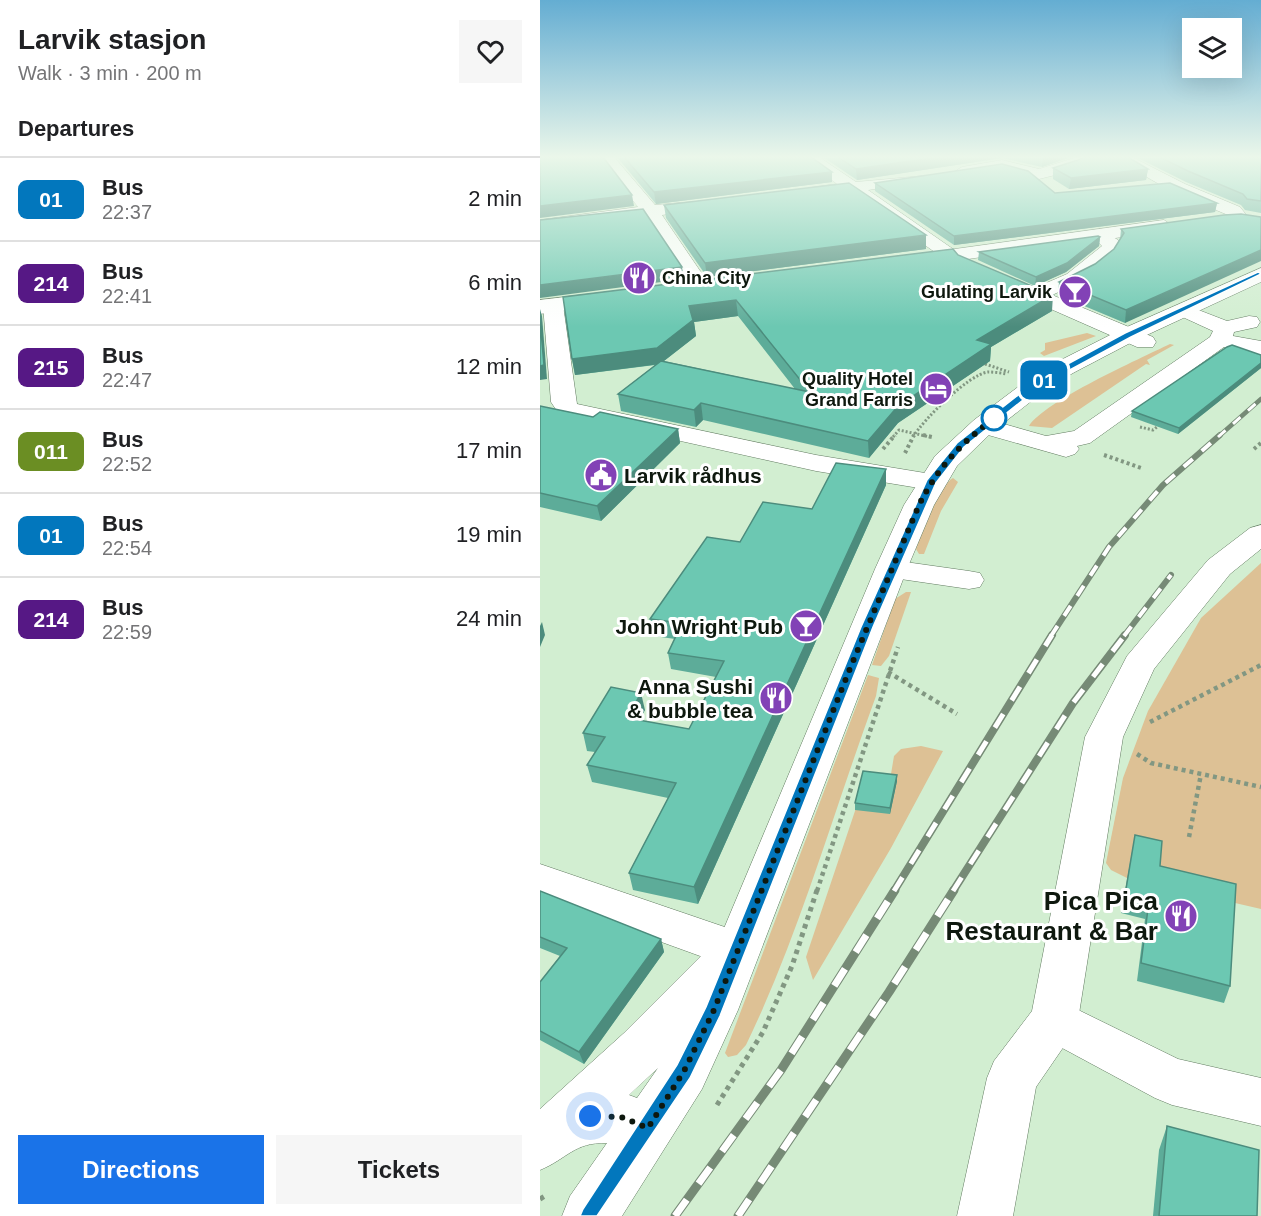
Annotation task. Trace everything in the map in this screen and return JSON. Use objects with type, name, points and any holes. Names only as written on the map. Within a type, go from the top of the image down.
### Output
[{"type":"main road","points":[[894,263],[959,260],[1196,222],[1248,218]]},
{"type":"main road","points":[[1192,314],[1261,274]]},
{"type":"main road","points":[[691,288],[722,284]]},
{"type":"main road","points":[[590,1216],[684,1071],[714,1010],[735,952],[891,568],[917,470],[960,445],[983,426],[1018,387],[1192,314],[1261,290]]},
{"type":"main road","points":[[547,306],[625,296]]},
{"type":"main road","points":[[985,1216],[1012,1078],[1054,1020],[1104,737],[1139,664],[1220,567],[1261,534]]},
{"type":"main road","points":[[549,1136],[641,1050],[735,952]]},
{"type":"main road","points":[[549,1136],[590,1116],[621,1117],[648,1128]]},
{"type":"street","points":[[540,225],[628,214]]},
{"type":"street","points":[[651,214],[691,288]]},
{"type":"street","points":[[894,214],[959,260],[985,273]]},
{"type":"street","points":[[1239,214],[1248,218]]},
{"type":"street","points":[[1035,295],[1074,278],[1111,248],[1112,244],[1100,236]]},
{"type":"street","points":[[1015,286],[1136,339]]},
{"type":"street","points":[[547,306],[552,405],[578,414],[816,463],[917,470]]},
{"type":"street","points":[[1192,314],[1216,340],[1261,348]]},
{"type":"street","points":[[1077,445],[1216,340],[1249,322]]},
{"type":"street","points":[[983,426],[1047,443],[1077,445],[1120,419],[1200,361],[1216,340]]},
{"type":"street","points":[[1047,443],[1157,368],[1183,366]]},
{"type":"street","points":[[891,568],[969,580]]},
{"type":"street","points":[[540,881],[735,952]]},
{"type":"street","points":[[1054,1020],[1172,1081],[1261,1102]]},
{"type":"path","points":[[985,364],[1018,387]]},
{"type":"path","points":[[917,470],[915,433],[928,413],[986,372],[995,375]]},
{"type":"path","points":[[888,428],[936,438]]},
{"type":"path","points":[[879,454],[899,430]]},
{"type":"path","points":[[1254,449],[1261,443]]},
{"type":"path","points":[[717,1105],[763,1032],[792,966],[901,639]]},
{"type":"path","points":[[1144,725],[1261,665]]},
{"type":"path","points":[[880,670],[889,672],[957,714]]},
{"type":"path","points":[[1132,749],[1151,763],[1261,787]]},
{"type":"path","points":[[1189,837],[1201,774]]},
{"type":"shaded area","points":[[1087,333],[1096,336],[1044,356],[1040,353],[1045,350],[1045,343]]},
{"type":"shaded area","points":[[1170,344],[1174,345],[1147,360],[1150,365],[1146,364],[1052,428],[1029,426],[1038,416],[1072,393]]},
{"type":"shaded area","points":[[953,478],[958,482],[941,511],[924,554],[919,554],[916,549],[926,522],[943,489]]},
{"type":"shaded area","points":[[1261,563],[1261,909],[1127,878],[1111,870],[1106,863],[1123,778],[1148,711],[1201,618]]},
{"type":"shaded area","points":[[906,592],[911,592],[889,656],[881,666],[872,665],[895,599]]},
{"type":"shaded area","points":[[868,675],[879,678],[876,696],[800,916],[746,1045],[737,1055],[728,1057],[725,1053]]},
{"type":"shaded area","points":[[921,746],[943,751],[891,848],[813,980],[806,957],[856,808],[890,780],[894,756],[901,749]]},
{"type":"building","points":[[599,214],[646,214],[682,267],[540,285],[540,220]]},
{"type":"building","points":[[670,214],[895,214],[926,235],[705,263]]},
{"type":"building","points":[[921,214],[1131,214],[954,236]]},
{"type":"building","points":[[1241,214],[1261,217],[1261,250],[1126,310],[1059,282],[1095,264],[1114,249],[1124,233],[1121,229]]},
{"type":"building","points":[[1100,237],[1067,263],[1036,277],[979,252]]},
{"type":"building","points":[[953,249],[958,255],[1053,295],[977,340],[991,344],[898,406],[868,441],[701,403],[694,410],[618,394],[661,361],[810,392],[736,300],[689,306],[693,320],[657,348],[572,359],[563,297]]},
{"type":"building","points":[[540,320],[544,365],[540,366]]},
{"type":"building","points":[[1232,345],[1261,355],[1261,363],[1179,428],[1132,411],[1227,347]]},
{"type":"building","points":[[540,406],[593,417],[600,412],[678,429],[597,506],[540,493]]},
{"type":"building","points":[[836,463],[886,469],[694,887],[629,873],[676,783],[587,765],[605,737],[583,733],[611,687],[641,693],[627,718],[689,729],[724,661],[668,653],[682,623],[650,619],[707,537],[740,542],[763,502],[812,509]]},
{"type":"building","points":[[863,771],[897,775],[890,808],[855,803]]},
{"type":"building","name":"Pica Pica Restaurant & Bar","points":[[1135,835],[1162,841],[1160,866],[1236,884],[1230,986],[1141,963],[1149,901],[1125,895]]},
{"type":"building","points":[[540,891],[661,939],[579,1052],[540,1031],[540,982],[567,948],[540,937]]},
{"type":"building","points":[[1167,1126],[1259,1150],[1257,1216],[1159,1216]]},
{"type":"railway","points":[[1218,437],[1261,399]]},
{"type":"railway","points":[[1051,636],[1109,547],[1163,485],[1220,435]]},
{"type":"railway","points":[[1124,636],[1171,575]]},
{"type":"railway","points":[[894,891],[1052,635]]},
{"type":"railway","points":[[953,891],[1073,703],[1125,635]]},
{"type":"railway","points":[[675,1216],[781,1070],[895,890]]},
{"type":"railway","points":[[738,1216],[889,992],[954,890]]},
{"type":"bus line","name":"01","points":[[590,1216],[599,1206],[684,1071],[714,1010],[734,955],[891,568],[919,505],[945,462],[960,445],[1039,383],[1064,368],[1128,335],[1261,274]]},
{"type":"place","name":"China City","points":[[639,278]]},
{"type":"place","name":"Gulating Larvik","points":[[1075,292]]},
{"type":"place","name":"Quality Hotel Grand Farris","points":[[936,389]]},
{"type":"place","name":"Larvik rådhus","points":[[601,475]]},
{"type":"place","name":"John Wright Pub","points":[[806,626]]},
{"type":"place","name":"Anna Sushi & bubble tea","points":[[776,698]]},
{"type":"place","name":"Pica Pica Restaurant & Bar","points":[[1181,916]]},
{"type":"route","points":[[590,1116],[621,1117],[648,1128],[684,1071],[714,1010],[784,831],[919,505],[931,482],[960,445],[1002,412],[994,418]]}]
